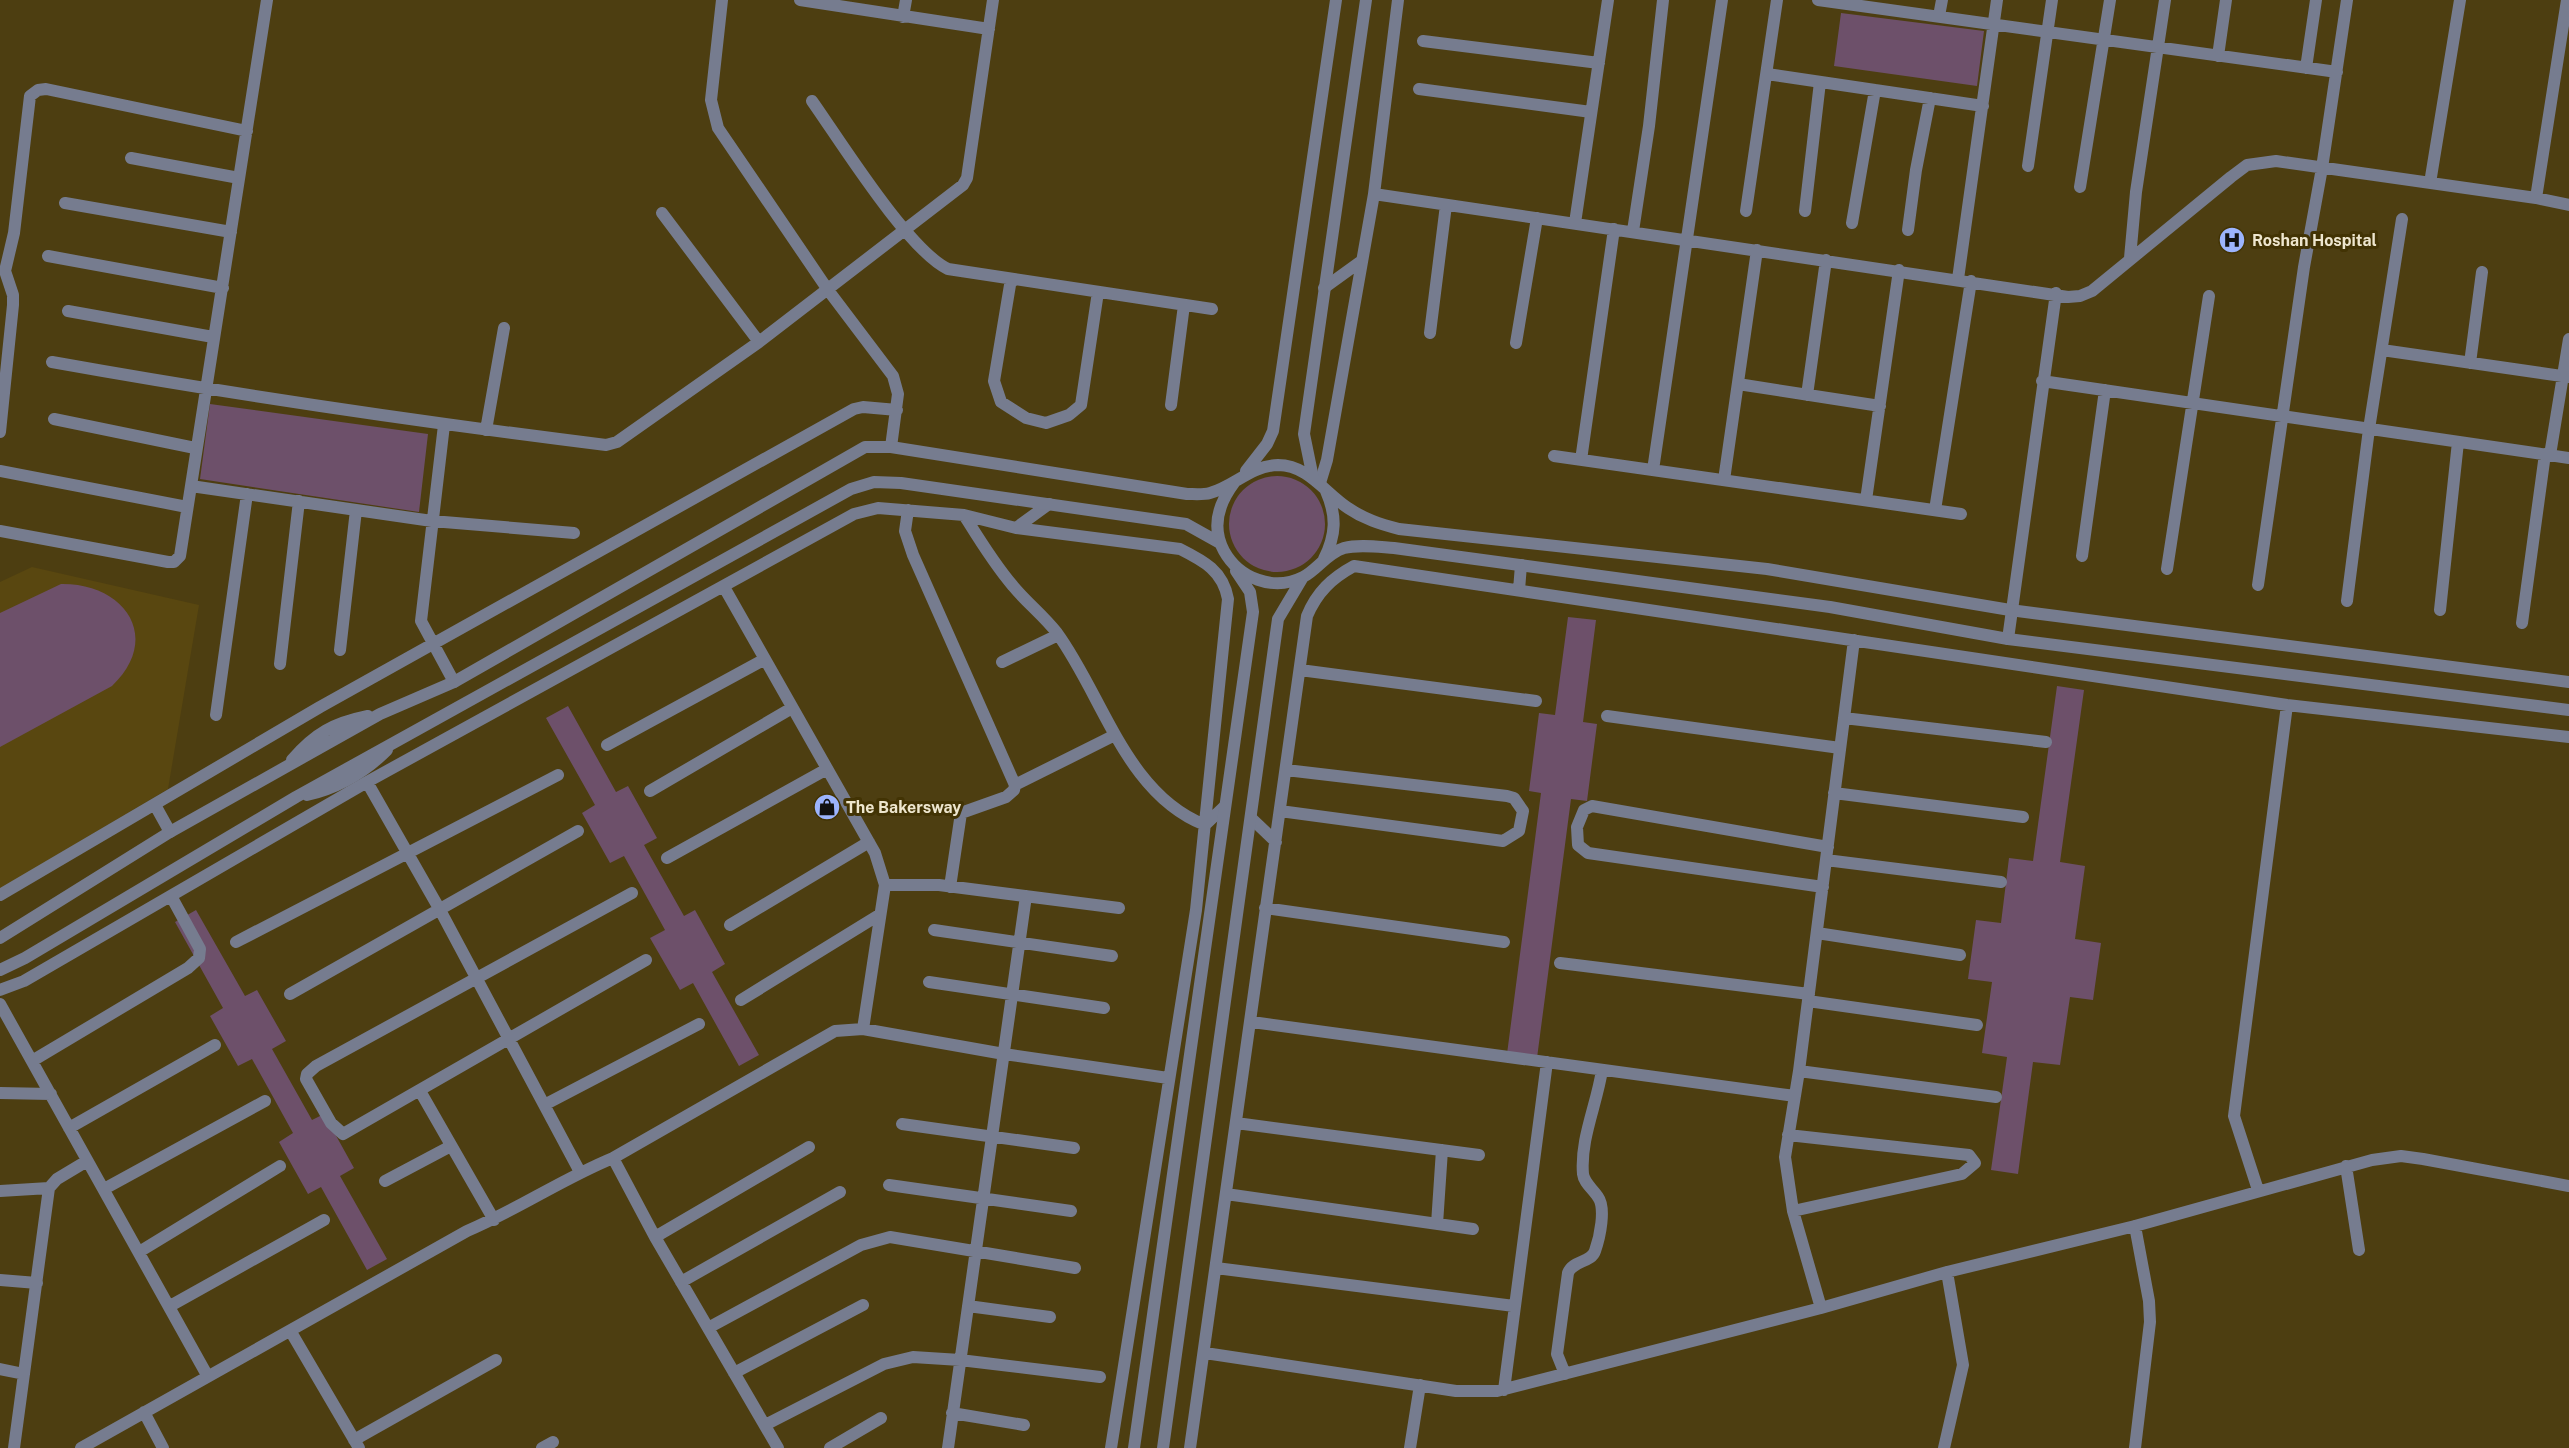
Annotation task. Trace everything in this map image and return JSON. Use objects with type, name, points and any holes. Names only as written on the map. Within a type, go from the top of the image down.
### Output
[{"type":"street","points":[[0,531],[174,562],[180,556],[195,448],[223,288],[267,0]]},
{"type":"street","points":[[722,0],[711,100],[718,128],[828,290],[893,376],[898,394],[891,447]]},
{"type":"street","points":[[800,0],[849,4],[903,17],[989,29]]},
{"type":"street","points":[[903,17],[906,0]]},
{"type":"street","points":[[52,362],[206,390],[486,430],[606,445],[617,442],[759,342],[963,185],[968,178],[993,0]]},
{"type":"street","points":[[1134,1448],[1253,612],[1250,592],[1220,543],[1217,522],[1221,501],[1267,444],[1273,431],[1336,0]]},
{"type":"street","points":[[1324,559],[1333,542],[1335,522],[1319,484],[1304,434],[1366,0]]},
{"type":"street","points":[[1319,484],[1327,460],[1360,262],[1374,194],[1398,0]]},
{"type":"street","points":[[1575,224],[1599,63],[1604,0]]},
{"type":"street","points":[[1633,231],[1649,126],[1664,0]]},
{"type":"street","points":[[1653,470],[1722,0]]},
{"type":"street","points":[[1746,211],[1778,0]]},
{"type":"street","points":[[1818,0],[1887,5],[1994,25],[2337,72]]},
{"type":"street","points":[[1939,16],[1942,0]]},
{"type":"street","points":[[1935,510],[1997,0]]},
{"type":"street","points":[[2028,166],[2052,0]]},
{"type":"street","points":[[2080,187],[2110,0]]},
{"type":"street","points":[[2130,258],[2136,192],[2164,0]]},
{"type":"street","points":[[2218,56],[2226,0]]},
{"type":"street","points":[[2306,68],[2316,0]]},
{"type":"street","points":[[2258,585],[2281,416],[2347,0]]},
{"type":"street","points":[[2430,183],[2460,0]]},
{"type":"street","points":[[2536,198],[2567,0]]},
{"type":"street","points":[[1423,41],[1599,63]]},
{"type":"street","points":[[1767,74],[1983,106]]},
{"type":"street","points":[[1805,211],[1821,82]]},
{"type":"street","points":[[0,432],[13,305],[13,295],[4,271],[14,233],[30,96],[38,90],[46,89],[247,130]]},
{"type":"street","points":[[1419,89],[1592,112]]},
{"type":"street","points":[[1852,223],[1875,90]]},
{"type":"street","points":[[1908,230],[1916,170],[1930,98]]},
{"type":"street","points":[[812,101],[904,229],[933,261],[948,269],[1212,309]]},
{"type":"street","points":[[131,158],[239,178]]},
{"type":"street","points":[[1374,194],[2080,296],[2091,291],[2247,165],[2276,161],[2536,198],[2569,206]]},
{"type":"street","points":[[65,203],[231,232]]},
{"type":"street","points":[[1430,333],[1446,205]]},
{"type":"street","points":[[662,213],[759,342]]},
{"type":"street","points":[[1516,343],[1537,218]]},
{"type":"street","points":[[2347,601],[2369,429],[2402,219]]},
{"type":"street","points":[[1581,460],[1614,229]]},
{"type":"street","points":[[1724,480],[1757,250]]},
{"type":"street","points":[[48,256],[223,288]]},
{"type":"street","points":[[1807,395],[1826,260]]},
{"type":"street","points":[[1324,288],[1360,262]]},
{"type":"street","points":[[1866,500],[1899,270]]},
{"type":"street","points":[[2470,363],[2482,272]]},
{"type":"street","points":[[1011,279],[994,381],[1001,402],[1036,422],[1061,418],[1074,413],[1081,405],[1098,292]]},
{"type":"street","points":[[2008,639],[2010,610],[2056,293]]},
{"type":"street","points":[[2167,569],[2191,403],[2210,296]]},
{"type":"street","points":[[1171,405],[1184,305]]},
{"type":"street","points":[[68,311],[213,337]]},
{"type":"street","points":[[486,430],[504,328]]},
{"type":"street","points":[[2522,623],[2548,455],[2566,377],[2569,339]]},
{"type":"street","points":[[2382,350],[2566,377]]},
{"type":"street","points":[[2042,381],[2569,458]]},
{"type":"street","points":[[1738,384],[1880,406]]},
{"type":"street","points":[[2082,556],[2105,390]]},
{"type":"street","points":[[0,895],[320,707],[854,408],[897,410]]},
{"type":"street","points":[[54,419],[195,448]]},
{"type":"street","points":[[444,424],[420,621],[454,682]]},
{"type":"street","points":[[2440,610],[2458,442]]},
{"type":"street","points":[[0,938],[170,832],[288,766],[308,741],[341,722],[380,714],[454,682],[858,450],[871,447],[891,447],[1187,494],[1210,493],[1262,467],[1281,465],[1300,470],[1372,522],[1399,529],[1767,569],[2010,610],[2569,682]]},
{"type":"street","points":[[1554,456],[1961,513]]},
{"type":"street","points":[[0,471],[188,507]]},
{"type":"street","points":[[0,970],[399,738],[852,489],[874,482],[901,483],[1186,524],[1220,543]]},
{"type":"street","points":[[191,486],[432,521],[574,533]]},
{"type":"street","points":[[216,715],[247,494]]},
{"type":"street","points":[[280,664],[299,501]]},
{"type":"street","points":[[1016,528],[1049,504]]},
{"type":"street","points":[[0,990],[24,981],[367,782],[854,514],[878,508],[964,515],[1016,528],[1180,549],[1204,561],[1217,572],[1225,585],[1227,608],[1196,910],[1112,1448]]},
{"type":"street","points":[[340,650],[356,510]]},
{"type":"street","points":[[908,510],[905,531],[913,555],[1015,785],[1014,790],[1006,797],[961,813],[950,887]]},
{"type":"street","points":[[964,515],[994,562],[1058,635],[1133,762],[1168,805],[1183,817],[1205,825]]},
{"type":"street","points":[[1163,1448],[1278,619],[1303,577],[1324,559],[1344,548],[1394,548],[1830,607],[2008,639],[2569,710]]},
{"type":"street","points":[[1230,562],[1245,575],[1264,582],[1284,583],[1303,577]]},
{"type":"street","points":[[1519,590],[1521,565]]},
{"type":"street","points":[[1190,1448],[1252,1022],[1265,908],[1307,616],[1312,603],[1336,576],[1354,566],[2288,705],[2569,737]]},
{"type":"street","points":[[724,587],[876,854],[885,885],[863,1029]]},
{"type":"street","points":[[1002,662],[1058,635]]},
{"type":"street","points":[[1821,1308],[1793,1211],[1785,1157],[1809,998],[1854,640]]},
{"type":"street","points":[[607,745],[765,659]]},
{"type":"street","points":[[1300,670],[1536,701]]},
{"type":"street","points":[[2258,1191],[2234,1116],[2288,705]]},
{"type":"street","points":[[650,790],[792,708]]},
{"type":"street","points":[[1607,716],[1840,748]]},
{"type":"street","points":[[1844,718],[2046,742]]},
{"type":"street","points":[[1015,785],[1115,735]]},
{"type":"street","points":[[668,858],[827,769]]},
{"type":"street","points":[[1280,810],[1503,841],[1519,831],[1523,811],[1514,798],[1507,796],[1286,770]]},
{"type":"street","points":[[236,942],[558,775]]},
{"type":"street","points":[[367,782],[546,1104],[580,1172]]},
{"type":"street","points":[[1834,793],[2023,817]]},
{"type":"street","points":[[155,805],[170,832]]},
{"type":"street","points":[[1205,825],[1225,806]]},
{"type":"street","points":[[1822,887],[1588,853],[1578,845],[1577,827],[1584,810],[1592,806],[1827,854],[2001,882]]},
{"type":"street","points":[[1251,818],[1276,842]]},
{"type":"street","points":[[290,994],[578,831]]},
{"type":"street","points":[[730,925],[869,842]]},
{"type":"street","points":[[885,885],[950,887],[1119,908]]},
{"type":"street","points":[[632,893],[316,1066],[307,1074],[306,1079],[331,1123],[343,1134],[646,960]]},
{"type":"street","points":[[32,1061],[188,968],[199,958],[200,949],[171,896]]},
{"type":"street","points":[[948,1448],[990,1137],[1026,896]]},
{"type":"street","points":[[1265,908],[1504,942]]},
{"type":"street","points":[[741,1000],[879,915]]},
{"type":"street","points":[[934,930],[1112,956]]},
{"type":"street","points":[[1817,933],[1960,955]]},
{"type":"street","points":[[1560,963],[1809,998],[1977,1025]]},
{"type":"street","points":[[929,982],[1104,1008]]},
{"type":"street","points":[[0,1004],[207,1376]]},
{"type":"street","points":[[1252,1022],[1795,1096]]},
{"type":"street","points":[[546,1104],[699,1024]]},
{"type":"street","points":[[81,1448],[467,1231],[494,1220],[580,1172],[613,1158],[835,1031],[863,1029],[1004,1054],[1168,1078]]},
{"type":"street","points":[[69,1128],[215,1045]]},
{"type":"street","points":[[1504,1390],[1548,1062]]},
{"type":"street","points":[[1565,1374],[1557,1354],[1568,1273],[1573,1265],[1588,1259],[1595,1252],[1602,1209],[1583,1176],[1585,1143],[1598,1099],[1602,1070]]},
{"type":"street","points":[[1799,1071],[1996,1097]]},
{"type":"street","points":[[420,1091],[494,1220]]},
{"type":"street","points":[[0,1093],[51,1094]]},
{"type":"street","points":[[104,1189],[265,1101]]},
{"type":"street","points":[[1236,1123],[1479,1155]]},
{"type":"street","points":[[902,1124],[1074,1148]]},
{"type":"street","points":[[1788,1135],[1969,1155],[1976,1163],[1962,1174],[1793,1211]]},
{"type":"street","points":[[385,1181],[451,1146]]},
{"type":"street","points":[[655,1237],[809,1147]]},
{"type":"street","points":[[1437,1224],[1442,1150]]},
{"type":"street","points":[[1205,1353],[1456,1391],[1504,1390],[1821,1308],[1947,1272],[2134,1226],[2346,1166],[2401,1156],[2569,1186]]},
{"type":"street","points":[[613,1158],[655,1237],[778,1448]]},
{"type":"street","points":[[14,1448],[49,1188],[57,1179],[87,1161]]},
{"type":"street","points":[[139,1252],[280,1166]]},
{"type":"street","points":[[2346,1166],[2359,1250]]},
{"type":"street","points":[[889,1185],[1071,1211]]},
{"type":"street","points":[[0,1191],[49,1188]]},
{"type":"street","points":[[681,1282],[840,1192]]},
{"type":"street","points":[[1226,1194],[1473,1229]]},
{"type":"street","points":[[170,1306],[324,1220]]},
{"type":"street","points":[[2134,1226],[2150,1312],[2145,1377],[2134,1448]]},
{"type":"street","points":[[708,1328],[861,1245],[890,1237],[1075,1268]]},
{"type":"street","points":[[1216,1268],[1514,1306]]},
{"type":"street","points":[[1944,1448],[1963,1365],[1947,1272]]},
{"type":"street","points":[[0,1280],[36,1283]]},
{"type":"street","points":[[734,1373],[863,1305]]},
{"type":"street","points":[[968,1306],[1050,1317]]},
{"type":"street","points":[[291,1332],[356,1444],[496,1360]]},
{"type":"street","points":[[765,1425],[884,1364],[913,1357],[960,1360],[1100,1377]]},
{"type":"street","points":[[0,1369],[24,1374]]},
{"type":"street","points":[[1410,1448],[1420,1385]]},
{"type":"street","points":[[144,1413],[163,1448]]},
{"type":"street","points":[[952,1413],[1024,1425]]},
{"type":"street","points":[[830,1448],[881,1418]]},
{"type":"shaded area","points":[[1841,13],[1984,31],[1977,86],[1834,66]]},
{"type":"shaded area","points":[[210,404],[428,434],[419,512],[200,479]]},
{"type":"shaded area","points":[[1277,476],[1295,479],[1311,490],[1322,506],[1325,524],[1322,542],[1311,558],[1295,569],[1277,572],[1259,569],[1243,558],[1232,542],[1229,524],[1232,506],[1243,490],[1259,479]]},
{"type":"shaded area","points":[[32,567],[199,605],[168,789],[0,889],[0,582]]},
{"type":"shaded area","points":[[61,584],[83,586],[103,593],[118,603],[129,616],[135,632],[134,649],[127,668],[112,686],[0,747],[0,613]]},
{"type":"shaded area","points":[[1568,617],[1596,620],[1583,722],[1597,724],[1587,801],[1571,799],[1537,1058],[1507,1054],[1541,793],[1529,791],[1539,713],[1555,715]]},
{"type":"shaded area","points":[[2057,686],[2084,690],[2060,862],[2085,866],[2075,939],[2101,943],[2093,1000],[2070,997],[2060,1065],[2033,1062],[2018,1174],[1991,1170],[2007,1057],[1982,1053],[1992,982],[1968,979],[1976,920],[2001,923],[2009,858],[2033,861]]},
{"type":"shaded area","points":[[568,706],[616,792],[628,786],[657,838],[644,845],[684,916],[695,910],[725,964],[712,972],[759,1055],[739,1066],[693,983],[680,990],[650,938],[665,930],[624,856],[610,863],[582,813],[595,805],[546,718]]},
{"type":"shaded area","points":[[196,910],[245,996],[257,990],[286,1041],[272,1049],[312,1120],[324,1114],[354,1168],[340,1176],[387,1259],[367,1270],[321,1187],[308,1194],[279,1142],[293,1133],[252,1059],[238,1066],[210,1016],[223,1008],[175,922]]},
{"type":"place","name":"Roshan Hospital","points":[[2232,240]]},
{"type":"place","name":"The Bakersway","points":[[827,807]]}]
